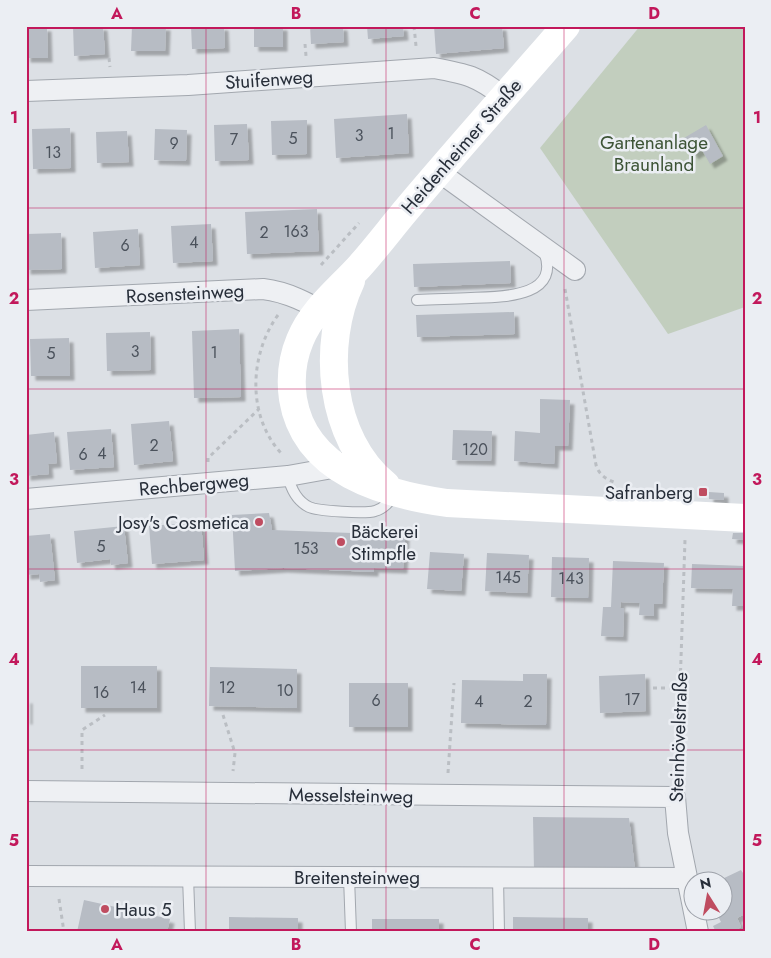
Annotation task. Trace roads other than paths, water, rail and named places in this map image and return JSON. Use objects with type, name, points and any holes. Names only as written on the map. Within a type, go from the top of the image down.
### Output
[{"type":"main road","name":"Heidenheimer Straße","points":[[566,26],[359,267],[345,294],[328,314],[300,339],[291,371],[292,391],[300,426],[318,452],[347,461],[376,476],[395,493],[417,498],[447,503],[745,518]]},
{"type":"main road","name":"Heidenheimer Straße","points":[[328,314],[335,354],[337,389],[347,432],[347,461]]},
{"type":"street","name":"Stuifenweg","points":[[26,90],[221,83],[434,68],[468,74],[485,82],[504,97]]},
{"type":"street","points":[[439,172],[567,264]]},
{"type":"street","name":"Rosensteinweg","points":[[26,300],[248,289],[272,290],[294,296],[328,314]]},
{"type":"street","name":"Rechbergweg","points":[[26,499],[297,475],[347,461]]},
{"type":"street","name":"Messelsteinweg","points":[[26,792],[675,797]]},
{"type":"street","name":"Steinhövelstraße","points":[[675,797],[678,833],[685,870]]},
{"type":"street","name":"Breitensteinweg","points":[[26,876],[684,878]]},
{"type":"lane","points":[[417,300],[508,296],[526,292],[534,288],[545,276],[546,258],[538,242]]},
{"type":"lane","points":[[297,475],[292,489],[299,499],[308,506],[319,510],[376,511],[388,502],[395,493]]},
{"type":"lane","points":[[188,876],[190,932]]},
{"type":"lane","points":[[349,877],[351,932]]},
{"type":"lane","points":[[498,878],[499,932]]},
{"type":"place","name":"Safranberg","points":[[703,492]]},
{"type":"place","name":"Josy's Cosmetica","points":[[259,522]]},
{"type":"place","name":"Bäckerei Stimpfle","points":[[341,542]]},
{"type":"place","name":"Haus 5","points":[[105,909]]},
{"type":"park label","name":"Gartenanlage Braunland","points":[[654,153]]}]
